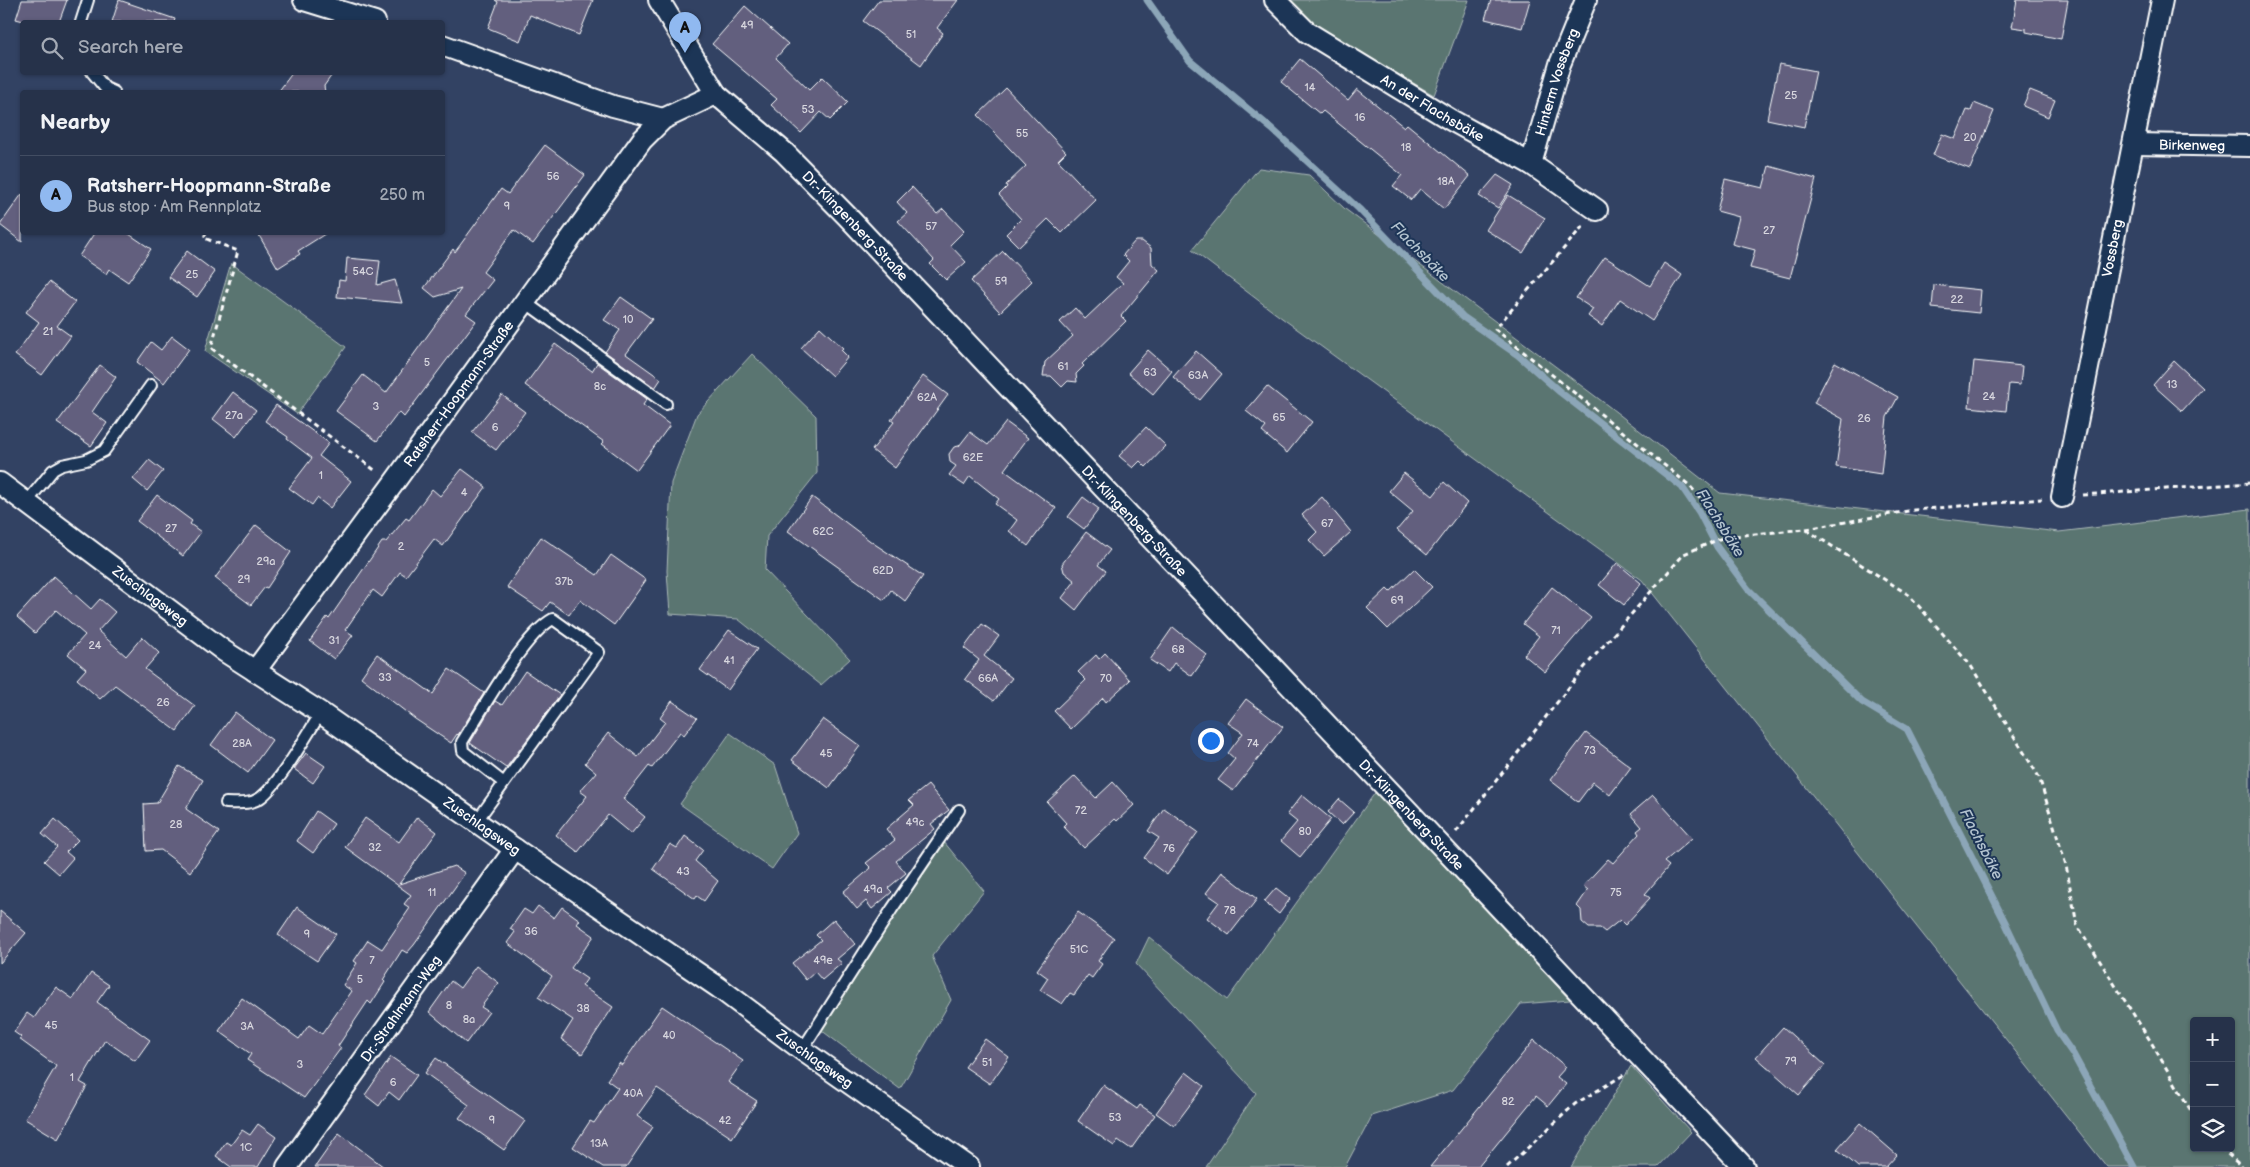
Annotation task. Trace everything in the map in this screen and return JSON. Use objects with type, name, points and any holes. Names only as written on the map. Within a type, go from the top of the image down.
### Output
[{"type":"street","points":[[304,0],[369,20]]},
{"type":"street","name":"Dr.-Klingenberg-Straße","points":[[660,0],[716,94],[784,152],[847,216],[1744,1167]]},
{"type":"street","name":"An der Flachsbäke","points":[[1275,0],[1307,32],[1451,120],[1531,164],[1597,210]]},
{"type":"street","name":"Hinterm Vossberg","points":[[1531,164],[1560,64],[1586,0]]},
{"type":"street","name":"Vossberg","points":[[2062,497],[2162,0]]},
{"type":"street","points":[[445,46],[613,106],[663,119],[716,94]]},
{"type":"street","name":"Ratsherr-Hoopmann-Straße","points":[[255,671],[642,140],[663,119]]},
{"type":"street","name":"Birkenweg","points":[[2134,144],[2250,146]]},
{"type":"street","name":"Zuschlagsweg","points":[[0,483],[224,651],[321,713],[718,988],[802,1050],[969,1167]]},
{"type":"street","name":"Dr.-Strahlmann-Weg","points":[[287,1167],[515,849]]},
{"type":"lane","points":[[82,20],[88,0]]},
{"type":"lane","points":[[94,75],[105,88],[110,90]]},
{"type":"lane","points":[[525,302],[666,404]]},
{"type":"lane","points":[[26,503],[53,470],[62,465],[86,460],[104,451],[151,385]]},
{"type":"lane","points":[[476,822],[599,652],[553,619],[543,624],[516,657],[462,742],[463,751],[504,783]]},
{"type":"lane","points":[[226,803],[245,804],[259,799],[275,782],[321,713]]},
{"type":"lane","points":[[802,1050],[892,909],[959,810]]},
{"type":"path","points":[[1597,210],[1495,330],[1689,485],[1717,517],[1724,537]]},
{"type":"path","points":[[205,235],[204,238],[238,251],[211,348],[393,484]]},
{"type":"path","points":[[1444,849],[1584,668],[1684,554],[1724,537],[1805,530],[1914,510],[2250,483]]},
{"type":"path","points":[[1805,530],[1909,595],[1971,666],[2039,777],[2066,865],[2077,925],[2151,1042],[2190,1109]]},
{"type":"path","points":[[1507,1167],[1575,1104],[1645,1063]]},
{"type":"path","points":[[2225,1152],[2242,1167]]},
{"type":"green space","points":[[1287,0],[1469,0],[1434,95],[1310,23]]},
{"type":"green space","points":[[1259,168],[1309,175],[1345,209],[1607,405],[1720,493],[2059,532],[2250,509],[2250,1167],[2107,1167],[1642,580],[1275,313],[1192,250]]},
{"type":"green space","points":[[231,263],[346,347],[297,414],[205,351]]},
{"type":"green space","points":[[752,354],[816,416],[817,473],[767,536],[765,570],[850,659],[821,685],[738,619],[670,614],[667,571],[671,483],[697,414]]},
{"type":"green space","points":[[730,733],[775,765],[797,833],[772,869],[680,804]]},
{"type":"green space","points":[[1377,790],[1570,1000],[1521,1004],[1453,1090],[1372,1116],[1345,1167],[1206,1167],[1256,1093],[1136,964],[1149,937],[1227,1000]]},
{"type":"green space","points":[[944,842],[984,891],[932,956],[951,1000],[900,1089],[817,1027]]},
{"type":"green space","points":[[1631,1066],[1691,1132],[1658,1167],[1571,1167]]},
{"type":"building","points":[[22,0],[67,0],[60,20],[16,19]]},
{"type":"building","points":[[119,0],[175,19],[175,20],[113,20]]},
{"type":"building","points":[[495,0],[593,0],[579,35],[530,15],[520,41],[488,28],[498,2]]},
{"type":"building","points":[[879,0],[958,0],[937,28],[943,33],[921,65],[863,21]]},
{"type":"building","points":[[1491,0],[1530,0],[1522,28],[1485,19]]},
{"type":"building","points":[[2017,0],[2068,0],[2061,39],[2026,32],[2026,29],[2012,27]]},
{"type":"building","points":[[745,6],[788,44],[776,58],[809,90],[822,77],[848,102],[830,120],[821,112],[801,133],[771,105],[777,99],[712,44]]},
{"type":"building","points":[[1300,59],[1348,100],[1357,89],[1404,127],[1407,124],[1470,176],[1444,209],[1420,189],[1411,200],[1393,186],[1402,175],[1323,111],[1320,114],[1281,82]]},
{"type":"building","points":[[1779,64],[1816,71],[1804,127],[1767,119]]},
{"type":"building","points":[[291,75],[332,75],[324,86],[325,90],[280,90]]},
{"type":"building","points":[[1006,88],[1066,152],[1058,160],[1096,200],[1062,233],[1048,219],[1019,247],[1006,234],[1021,219],[999,195],[1007,187],[1006,185],[1026,166],[978,115]]},
{"type":"building","points":[[2030,90],[2055,100],[2048,117],[2023,106]]},
{"type":"building","points":[[1974,103],[1994,111],[1970,169],[1933,155],[1942,134],[1955,139],[1967,110],[1971,111]]},
{"type":"building","points":[[545,145],[585,175],[533,244],[514,230],[483,272],[493,280],[466,314],[476,321],[404,417],[399,412],[377,441],[336,411],[363,375],[386,393],[461,289],[435,297],[424,288],[453,249],[455,252],[501,189],[508,194]]},
{"type":"building","points":[[1769,166],[1816,179],[1790,278],[1750,268],[1755,250],[1732,244],[1739,217],[1717,211],[1725,179],[1763,188]]},
{"type":"building","points":[[1497,175],[1513,185],[1498,208],[1479,196]]},
{"type":"building","points":[[912,187],[937,214],[943,209],[964,231],[950,245],[966,262],[946,280],[930,264],[934,260],[898,221],[907,213],[897,202]]},
{"type":"building","points":[[1508,195],[1545,218],[1523,253],[1486,230]]},
{"type":"building","points":[[20,197],[20,235],[22,235],[22,242],[0,225]]},
{"type":"building","points":[[93,235],[130,235],[151,249],[128,282],[109,269],[106,274],[79,256]]},
{"type":"building","points":[[259,235],[323,235],[298,251],[300,254],[278,268]]},
{"type":"building","points":[[1135,241],[1142,241],[1151,248],[1152,264],[1159,270],[1121,316],[1126,321],[1082,364],[1084,366],[1076,374],[1077,382],[1068,381],[1062,387],[1051,376],[1043,376],[1045,362],[1073,336],[1060,322],[1075,308],[1085,319],[1123,283],[1116,277],[1129,261],[1123,255]]},
{"type":"building","points":[[187,251],[215,272],[197,297],[168,277]]},
{"type":"building","points":[[1003,251],[1032,281],[1000,312],[971,281]]},
{"type":"building","points":[[1605,257],[1650,286],[1664,263],[1682,275],[1652,321],[1620,299],[1602,326],[1588,316],[1593,309],[1576,298]]},
{"type":"building","points":[[347,258],[380,261],[377,285],[395,280],[402,303],[337,297],[339,280],[345,281]]},
{"type":"building","points":[[49,282],[75,302],[57,326],[71,336],[42,375],[15,355],[39,322],[26,312]]},
{"type":"building","points":[[1934,285],[1981,290],[1979,313],[1932,308]]},
{"type":"building","points":[[621,297],[652,319],[626,354],[661,379],[655,388],[605,352],[620,330],[604,320]]},
{"type":"building","points":[[820,327],[843,348],[841,350],[848,357],[832,376],[801,348]]},
{"type":"building","points":[[172,336],[189,349],[164,383],[137,362],[151,342],[161,350]]},
{"type":"building","points":[[555,344],[592,371],[597,363],[647,399],[643,405],[670,425],[637,470],[602,444],[604,442],[525,385]]},
{"type":"building","points":[[1148,350],[1172,371],[1153,394],[1128,373]]},
{"type":"building","points":[[1196,351],[1222,374],[1200,400],[1173,377]]},
{"type":"building","points":[[1974,361],[2022,366],[2020,385],[2009,384],[2006,411],[1969,407]]},
{"type":"building","points":[[2174,361],[2203,388],[2182,411],[2153,385]]},
{"type":"building","points":[[1835,362],[1898,397],[1887,417],[1881,474],[1836,467],[1843,419],[1814,403]]},
{"type":"building","points":[[100,365],[116,377],[92,412],[107,423],[91,446],[57,423]]},
{"type":"building","points":[[923,376],[948,395],[895,468],[872,450],[894,422],[891,420]]},
{"type":"building","points":[[1267,386],[1312,422],[1287,453],[1262,432],[1266,427],[1246,411]]},
{"type":"building","points":[[233,392],[256,410],[236,437],[213,419]]},
{"type":"building","points":[[502,395],[525,412],[496,450],[472,432]]},
{"type":"building","points":[[276,405],[329,443],[319,456],[351,481],[330,508],[317,498],[312,505],[289,488],[312,458],[287,439],[288,437],[265,421]]},
{"type":"building","points":[[1006,422],[1028,438],[1004,470],[1056,508],[1028,546],[1009,531],[1017,520],[995,504],[999,499],[970,476],[964,485],[949,475],[956,466],[950,462],[949,454],[954,447],[959,446],[970,432],[988,445]]},
{"type":"building","points":[[1146,427],[1166,446],[1146,467],[1140,461],[1133,468],[1119,456]]},
{"type":"building","points":[[149,460],[163,471],[147,491],[133,479]]},
{"type":"building","points":[[462,469],[486,487],[443,546],[434,539],[406,576],[400,572],[382,597],[373,590],[345,630],[353,635],[334,659],[310,641],[327,617],[329,619],[382,542],[386,542],[406,518],[409,520],[432,489],[440,496]]},
{"type":"building","points":[[1404,473],[1433,496],[1444,482],[1467,503],[1427,555],[1397,530],[1413,511],[1389,491]]},
{"type":"building","points":[[157,495],[192,521],[190,524],[201,532],[183,556],[137,521]]},
{"type":"building","points":[[812,497],[873,543],[923,576],[905,601],[891,590],[884,600],[788,531]]},
{"type":"building","points":[[1083,497],[1099,509],[1084,529],[1068,517]]},
{"type":"building","points":[[1322,497],[1351,532],[1324,556],[1309,540],[1317,532],[1302,515]]},
{"type":"building","points":[[256,525],[291,552],[267,588],[265,587],[251,605],[215,578]]},
{"type":"building","points":[[1086,532],[1110,550],[1098,565],[1106,571],[1076,610],[1062,598],[1075,581],[1064,572],[1062,564]]},
{"type":"building","points":[[541,537],[597,575],[611,555],[646,580],[614,625],[580,600],[569,615],[550,602],[543,611],[507,587]]},
{"type":"building","points":[[1617,563],[1641,583],[1624,605],[1599,585]]},
{"type":"building","points":[[1414,569],[1432,587],[1388,629],[1367,608],[1387,589],[1390,592]]},
{"type":"building","points":[[54,576],[91,609],[100,599],[115,612],[98,631],[126,656],[142,637],[159,653],[145,669],[195,706],[177,731],[115,685],[100,699],[77,679],[86,669],[68,654],[85,635],[56,610],[35,633],[17,617]]},
{"type":"building","points":[[1552,587],[1591,618],[1545,672],[1524,655],[1539,636],[1523,624]]},
{"type":"building","points":[[982,624],[999,636],[984,656],[1012,678],[994,701],[965,679],[979,660],[964,648]]},
{"type":"building","points":[[1173,627],[1207,655],[1192,676],[1174,663],[1168,672],[1150,660]]},
{"type":"building","points":[[729,630],[757,649],[728,690],[700,670]]},
{"type":"building","points":[[1105,653],[1130,680],[1106,702],[1103,698],[1071,729],[1054,711],[1086,680],[1078,672],[1096,655],[1099,659]]},
{"type":"building","points":[[377,654],[433,694],[449,669],[484,693],[451,743],[415,719],[361,677]]},
{"type":"building","points":[[525,671],[560,695],[506,768],[470,743],[495,701],[502,705]]},
{"type":"building","points":[[1246,699],[1283,727],[1233,791],[1218,780],[1235,759],[1228,753],[1243,733],[1228,723]]},
{"type":"building","points":[[672,701],[697,718],[684,735],[680,732],[652,768],[649,766],[623,799],[645,817],[631,834],[608,815],[578,852],[556,835],[587,796],[580,791],[596,772],[585,763],[608,733],[638,757],[665,722],[660,718]]},
{"type":"building","points":[[235,712],[272,740],[248,773],[211,745]]},
{"type":"building","points":[[823,719],[860,746],[829,788],[792,760]]},
{"type":"building","points":[[1586,733],[1631,767],[1610,795],[1593,782],[1578,802],[1550,780]]},
{"type":"building","points":[[306,753],[325,766],[313,783],[294,769]]},
{"type":"building","points":[[179,766],[203,780],[186,809],[219,832],[190,872],[161,850],[146,851],[144,804],[157,803]]},
{"type":"building","points":[[1075,776],[1096,798],[1113,782],[1134,805],[1117,821],[1115,819],[1084,848],[1063,826],[1066,823],[1047,802]]},
{"type":"building","points":[[928,785],[949,810],[931,824],[935,829],[896,861],[906,873],[888,888],[892,892],[872,909],[866,901],[857,909],[843,892],[871,868],[866,863],[895,840],[886,829],[914,805],[909,800]]},
{"type":"building","points":[[1302,795],[1331,819],[1300,857],[1281,841],[1297,822],[1287,814]]},
{"type":"building","points":[[1653,795],[1692,838],[1664,862],[1669,866],[1645,894],[1650,898],[1625,925],[1620,920],[1605,932],[1600,928],[1589,928],[1582,922],[1581,910],[1577,906],[1588,890],[1583,886],[1608,859],[1613,863],[1639,834],[1637,831],[1642,827],[1631,814]]},
{"type":"building","points":[[1339,799],[1354,812],[1342,825],[1328,812]]},
{"type":"building","points":[[1164,808],[1198,832],[1167,875],[1144,858],[1159,838],[1148,831]]},
{"type":"building","points":[[316,811],[334,824],[313,853],[297,841]]},
{"type":"building","points":[[417,817],[437,832],[399,884],[454,866],[465,873],[414,945],[407,953],[402,950],[383,980],[385,982],[371,1004],[368,1001],[338,1046],[341,1048],[304,1098],[247,1060],[251,1054],[219,1031],[242,998],[299,1039],[309,1025],[322,1034],[352,991],[343,985],[357,963],[354,961],[368,940],[382,949],[410,908],[404,904],[411,895],[345,847],[365,818],[399,842]]},
{"type":"building","points":[[55,819],[78,840],[66,852],[73,858],[59,874],[44,861],[57,847],[42,834]]},
{"type":"building","points":[[685,836],[703,850],[695,861],[718,881],[704,901],[697,896],[695,899],[653,869],[670,844],[677,848]]},
{"type":"building","points":[[1222,872],[1257,899],[1229,935],[1207,918],[1219,902],[1206,893]]},
{"type":"building","points":[[1276,888],[1290,899],[1279,914],[1264,902]]},
{"type":"building","points":[[538,906],[554,918],[562,907],[580,920],[577,924],[594,936],[571,968],[587,979],[582,986],[613,1007],[582,1054],[561,1039],[573,1020],[538,997],[552,976],[507,943],[515,932],[510,929],[524,909],[532,914]]},
{"type":"building","points":[[297,907],[336,934],[317,961],[278,935]]},
{"type":"building","points":[[0,911],[26,933],[0,963]]},
{"type":"building","points":[[1078,912],[1114,938],[1098,961],[1102,964],[1092,978],[1088,975],[1074,995],[1070,993],[1062,1004],[1040,990],[1048,978],[1037,970]]},
{"type":"building","points":[[834,919],[855,944],[837,959],[842,963],[822,980],[815,972],[806,980],[792,963],[821,940],[816,935]]},
{"type":"building","points":[[476,966],[499,983],[481,1007],[489,1012],[466,1043],[429,1012],[451,981],[460,988]]},
{"type":"building","points":[[91,973],[109,985],[97,1002],[150,1040],[135,1061],[105,1040],[80,1082],[87,1086],[58,1139],[25,1119],[56,1066],[19,1039],[21,1037],[14,1032],[27,1013],[34,1018],[56,987],[73,999]]},
{"type":"building","points":[[662,1006],[743,1061],[728,1082],[757,1101],[732,1138],[657,1088],[637,1116],[653,1127],[626,1167],[603,1167],[573,1147],[590,1121],[594,1123],[618,1088],[607,1080],[619,1063],[622,1065]]},
{"type":"building","points":[[1783,1027],[1825,1065],[1799,1095],[1756,1057]]},
{"type":"building","points":[[985,1039],[1009,1057],[990,1084],[965,1067]]},
{"type":"building","points":[[1534,1040],[1566,1067],[1557,1077],[1566,1084],[1548,1106],[1536,1096],[1478,1167],[1430,1167]]},
{"type":"building","points":[[391,1057],[417,1075],[399,1100],[389,1092],[379,1106],[365,1095]]},
{"type":"building","points":[[436,1058],[525,1121],[504,1150],[459,1118],[469,1105],[425,1073]]},
{"type":"building","points":[[1186,1072],[1204,1086],[1174,1126],[1156,1113]]},
{"type":"building","points":[[1103,1085],[1137,1109],[1140,1105],[1155,1115],[1131,1149],[1118,1140],[1114,1146],[1078,1121]]},
{"type":"building","points":[[1860,1123],[1897,1155],[1886,1167],[1858,1167],[1837,1149]]},
{"type":"building","points":[[258,1124],[276,1137],[258,1167],[231,1167],[216,1156],[226,1142],[231,1145],[242,1130],[250,1135]]},
{"type":"building","points":[[339,1133],[384,1167],[315,1167]]},
{"type":"waterway","name":"Flachsbäke","points":[[1147,0],[1190,61],[1272,129],[1359,209],[1463,317],[1518,355],[1560,392],[1682,487],[1699,512],[1717,547],[1748,589],[1862,702],[1907,729],[2005,922],[2057,1031],[2073,1054],[2134,1167]]},
{"type":"place","name":"Ratsherr-Hoopmann-Straße","points":[[685,53]]}]
